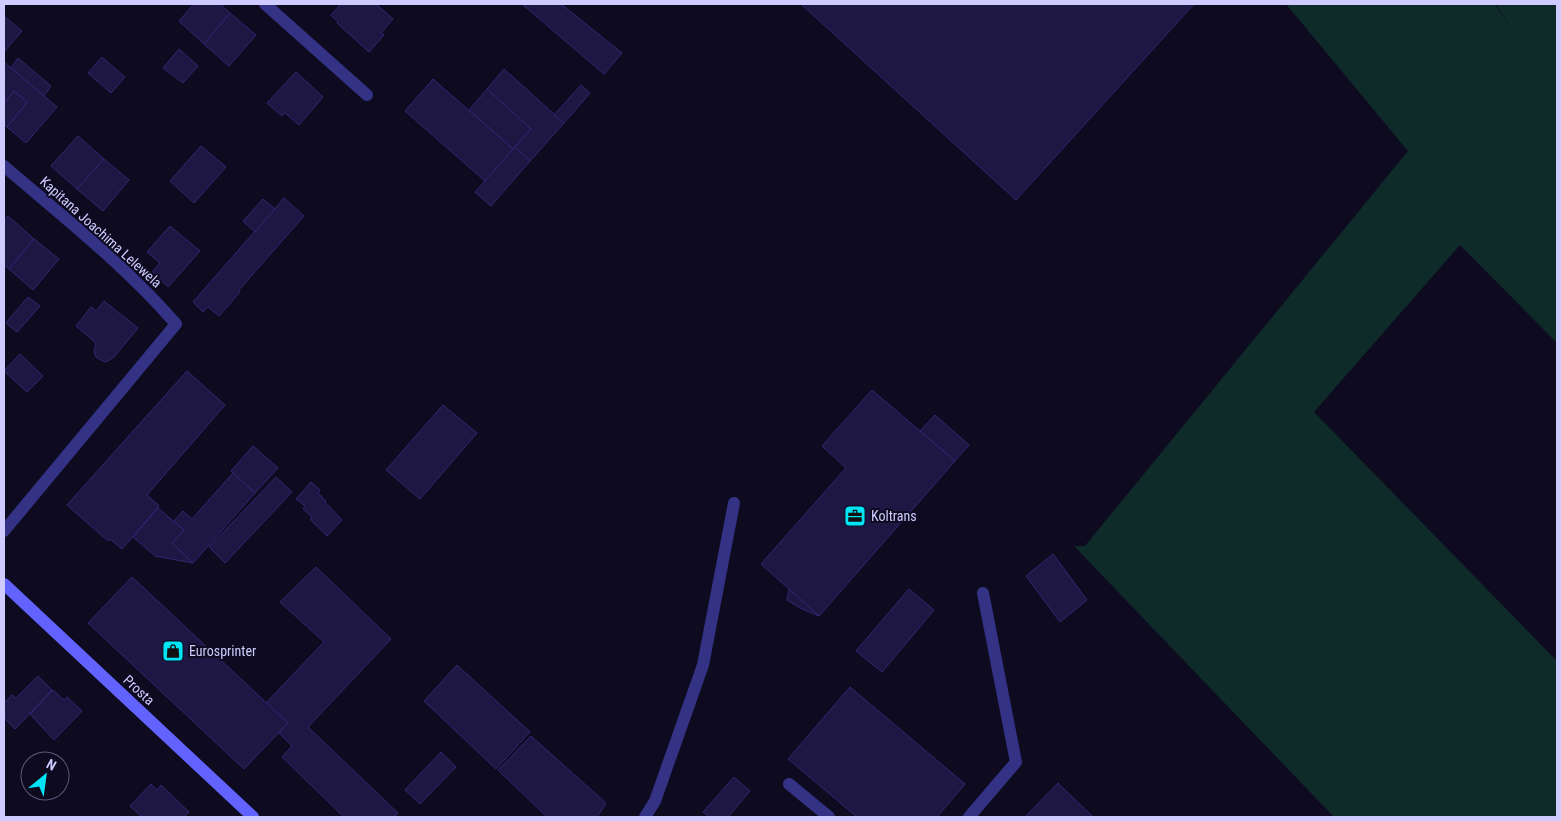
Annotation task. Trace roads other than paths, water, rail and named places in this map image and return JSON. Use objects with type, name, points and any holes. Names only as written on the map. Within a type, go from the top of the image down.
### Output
[{"type":"main road","name":"Prosta","points":[[4,584],[253,817]]},
{"type":"street","points":[[265,4],[367,95]]},
{"type":"street","name":"Kapitana Joachima Lelewela","points":[[4,166],[101,250],[154,299],[176,324],[4,531]]},
{"type":"street","points":[[645,817],[655,801],[703,665],[734,503]]},
{"type":"street","points":[[969,817],[1016,762],[983,593]]},
{"type":"street","points":[[789,784],[829,817]]},
{"type":"place","name":"Koltrans","points":[[855,516]]},
{"type":"place","name":"Eurosprinter","points":[[173,651]]}]
